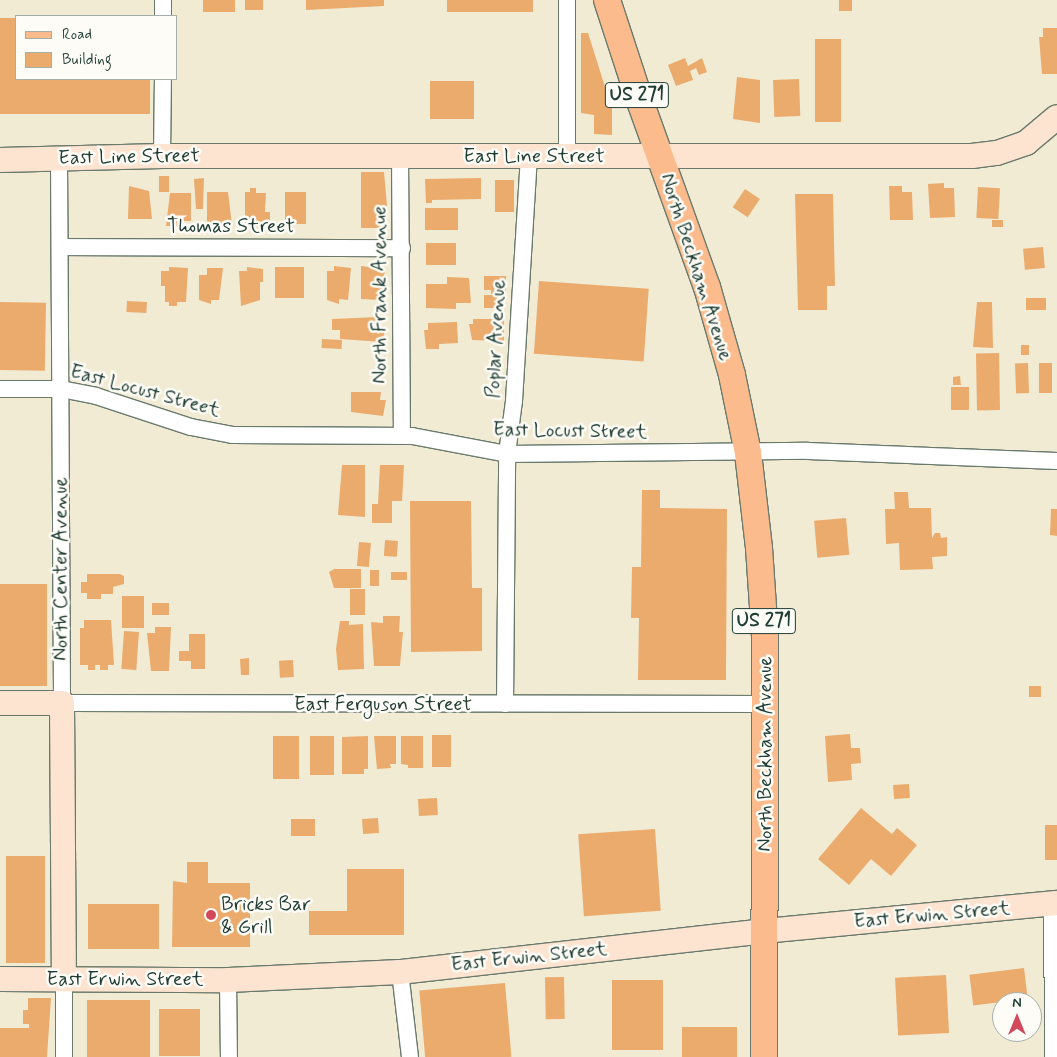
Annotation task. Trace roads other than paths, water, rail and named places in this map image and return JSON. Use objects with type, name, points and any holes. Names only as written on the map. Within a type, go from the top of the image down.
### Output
[{"type":"main road","name":"North Beckham Avenue","points":[[607,0],[659,156],[707,287],[732,375],[748,453],[763,594],[766,704],[764,931]]},
{"type":"main road","name":"East Line Street","points":[[0,160],[162,156],[400,155],[529,157],[972,156],[997,153],[1026,142],[1057,117]]},
{"type":"main road","name":"East Ferguson Street","points":[[0,703],[62,703]]},
{"type":"main road","name":"North Center Avenue","points":[[62,703],[64,979]]},
{"type":"main road","name":"East Erwin Street","points":[[0,979],[228,980],[400,972],[764,931],[1055,903]]},
{"type":"main road","name":"US 271","points":[[764,931],[764,1057]]},
{"type":"street","points":[[163,0],[163,15]]},
{"type":"street","points":[[567,0],[567,156]]},
{"type":"street","points":[[162,156],[163,80]]},
{"type":"street","name":"North Frank Avenue","points":[[400,155],[402,435]]},
{"type":"street","name":"Poplar Avenue","points":[[505,704],[507,454],[514,401],[529,157]]},
{"type":"street","name":"North Center Avenue","points":[[59,158],[62,703]]},
{"type":"street","name":"Thomas Street","points":[[60,247],[402,248]]},
{"type":"street","name":"East Locust Street","points":[[0,389],[60,389],[96,396],[218,433],[402,435],[507,454],[808,451],[1057,461]]},
{"type":"street","name":"East Ferguson Street","points":[[62,703],[766,704]]},
{"type":"street","points":[[1052,1057],[1055,903]]},
{"type":"street","points":[[400,972],[410,1057]]},
{"type":"street","points":[[64,979],[64,1057]]},
{"type":"street","points":[[228,980],[230,1057]]},
{"type":"place","name":"Bricks Bar & Grill","points":[[211,915]]}]
